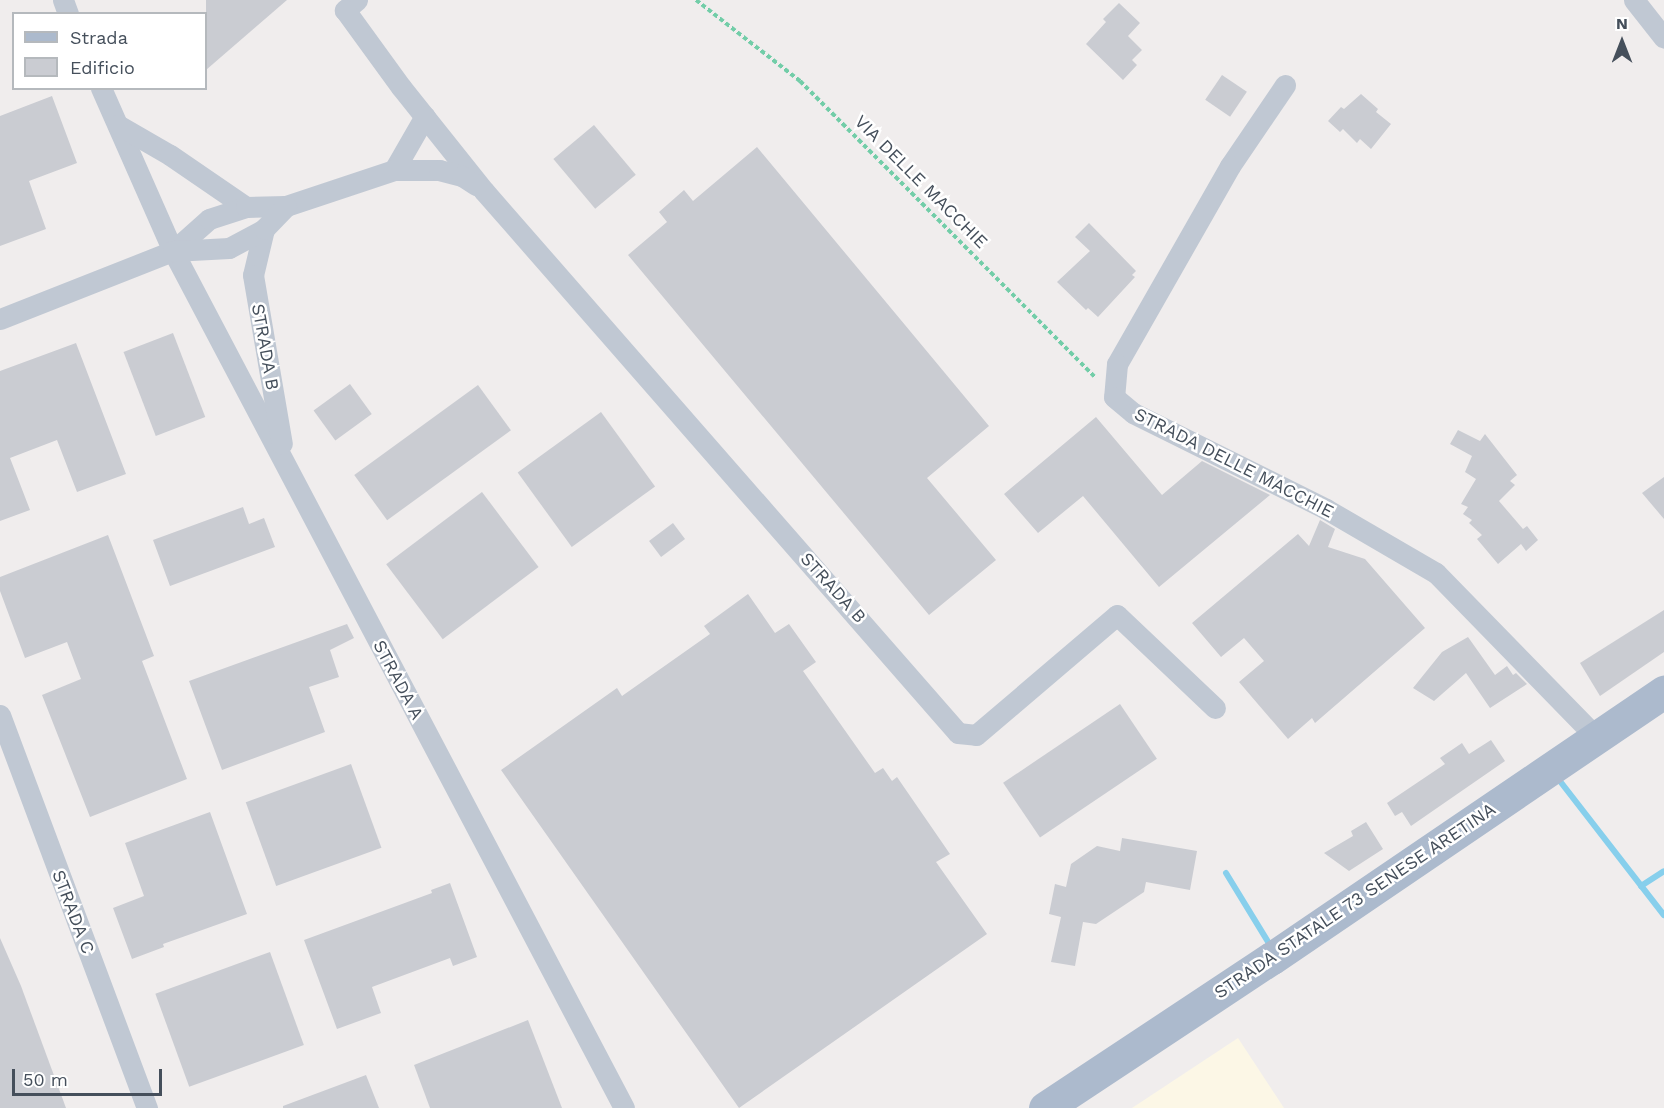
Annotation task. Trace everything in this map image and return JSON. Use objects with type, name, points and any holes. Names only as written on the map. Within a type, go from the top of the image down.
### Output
[{"type":"main road","name":"STRADA STATALE 73 SENESE ARETINA","points":[[1045,1108],[1283,938],[1597,738],[1664,692]]},
{"type":"street","name":"STRADA B","points":[[357,0],[345,10],[484,191],[958,733],[975,735],[1117,615],[1215,708]]},
{"type":"street","points":[[1634,0],[1664,38]]},
{"type":"street","name":"STRADA DELLE MACCHIE","points":[[1285,85],[1230,166],[1117,364],[1114,397],[1133,413],[1326,508],[1436,573],[1597,738]]},
{"type":"street","name":"STRADA A","points":[[102,90],[173,251],[624,1108]]},
{"type":"street","points":[[394,170],[425,116]]},
{"type":"street","points":[[118,125],[170,155],[246,207]]},
{"type":"street","name":"STRADA B","points":[[173,251],[210,219],[246,207],[286,206],[394,170],[439,170],[462,176],[484,191]]},
{"type":"street","name":"STRADA B","points":[[0,319],[173,251],[229,248],[264,229],[286,206]]},
{"type":"street","name":"STRADA B","points":[[264,229],[253,275],[285,465]]},
{"type":"street","name":"STRADA C","points":[[0,715],[147,1108]]},
{"type":"path","name":"VIA DELLE MACCHIE","points":[[696,0],[800,81],[1114,397]]},
{"type":"shaded area","points":[[1238,1038],[1284,1108],[1132,1108]]},
{"type":"building","points":[[206,0],[287,0],[207,69]]},
{"type":"building","points":[[1119,3],[1140,23],[1128,36],[1142,50],[1132,60],[1137,65],[1123,80],[1086,44],[1106,22],[1103,19]]},
{"type":"building","points":[[1222,75],[1247,92],[1230,117],[1205,100]]},
{"type":"building","points":[[1361,94],[1378,109],[1376,112],[1391,124],[1371,149],[1360,139],[1357,143],[1343,129],[1340,132],[1328,121],[1341,107],[1344,109]]},
{"type":"building","points":[[52,96],[77,163],[29,181],[46,229],[0,246],[0,116]]},
{"type":"building","points":[[594,125],[636,175],[595,209],[553,159]]},
{"type":"building","points":[[757,147],[989,426],[927,478],[996,560],[929,615],[628,255],[667,222],[659,212],[684,190],[693,201]]},
{"type":"building","points":[[1089,223],[1136,271],[1132,275],[1135,277],[1098,317],[1088,308],[1086,310],[1057,282],[1090,251],[1075,237]]},
{"type":"building","points":[[173,333],[205,417],[156,436],[124,352]]},
{"type":"building","points":[[76,343],[126,474],[77,492],[57,440],[10,458],[30,510],[0,521],[0,371]]},
{"type":"building","points":[[350,384],[372,414],[335,440],[314,410]]},
{"type":"building","points":[[478,385],[511,430],[387,520],[354,475]]},
{"type":"building","points":[[601,412],[655,486],[572,547],[518,473]]},
{"type":"building","points":[[1096,417],[1162,495],[1202,461],[1270,495],[1159,587],[1083,496],[1038,533],[1004,494]]},
{"type":"building","points":[[1458,430],[1480,441],[1485,434],[1517,475],[1510,481],[1515,485],[1499,501],[1523,529],[1527,526],[1538,540],[1526,551],[1521,544],[1498,564],[1477,539],[1482,535],[1469,523],[1472,520],[1463,514],[1468,507],[1461,504],[1476,479],[1465,472],[1472,456],[1450,444]]},
{"type":"building","points":[[1664,477],[1664,519],[1642,493]]},
{"type":"building","points":[[482,492],[539,567],[443,639],[386,564]]},
{"type":"building","points":[[243,507],[249,524],[264,518],[275,547],[170,586],[153,540]]},
{"type":"building","points":[[1320,520],[1335,529],[1328,547],[1365,559],[1425,628],[1315,723],[1312,718],[1288,739],[1239,682],[1264,661],[1244,638],[1221,657],[1192,623],[1298,534],[1309,546]]},
{"type":"building","points":[[673,523],[685,539],[661,557],[649,541]]},
{"type":"building","points":[[108,535],[154,656],[142,661],[187,779],[90,817],[42,695],[81,679],[67,642],[25,658],[0,591],[0,577]]},
{"type":"building","points":[[748,594],[775,633],[789,624],[816,662],[803,671],[875,773],[883,768],[892,781],[897,777],[950,854],[936,862],[987,934],[739,1108],[501,770],[617,688],[622,696],[710,634],[704,626]]},
{"type":"building","points":[[1664,610],[1664,652],[1600,696],[1580,663]]},
{"type":"building","points":[[347,624],[354,638],[330,650],[339,677],[309,687],[325,732],[222,770],[189,681]]},
{"type":"building","points":[[1468,637],[1495,675],[1507,666],[1513,675],[1516,673],[1527,684],[1490,708],[1466,673],[1434,701],[1413,688],[1442,652]]},
{"type":"building","points":[[1120,704],[1157,759],[1040,838],[1003,783]]},
{"type":"building","points":[[1491,740],[1505,761],[1411,826],[1402,812],[1395,816],[1387,803],[1445,764],[1440,758],[1462,743],[1469,754]]},
{"type":"building","points":[[351,764],[381,848],[276,886],[246,802]]},
{"type":"building","points":[[210,812],[247,914],[163,944],[164,947],[132,959],[113,908],[144,896],[125,843]]},
{"type":"building","points":[[1366,822],[1383,849],[1349,871],[1324,853],[1353,836],[1351,831]]},
{"type":"building","points":[[1122,838],[1197,851],[1190,890],[1146,882],[1144,892],[1096,924],[1083,922],[1075,966],[1051,962],[1061,917],[1049,914],[1055,884],[1066,887],[1071,864],[1097,846],[1120,851]]},
{"type":"building","points":[[450,883],[477,957],[453,966],[450,958],[372,987],[381,1013],[337,1029],[304,940],[432,893],[431,890]]},
{"type":"building","points":[[0,938],[21,986],[66,1108],[0,1108]]},
{"type":"building","points":[[270,952],[304,1045],[189,1087],[155,994]]},
{"type":"building","points":[[528,1020],[562,1108],[430,1108],[414,1065]]},
{"type":"building","points":[[366,1075],[379,1108],[283,1108],[283,1106]]},
{"type":"waterway","points":[[1556,776],[1664,915]]},
{"type":"waterway","points":[[1641,886],[1664,871]]},
{"type":"waterway","points":[[1226,873],[1270,945]]}]
